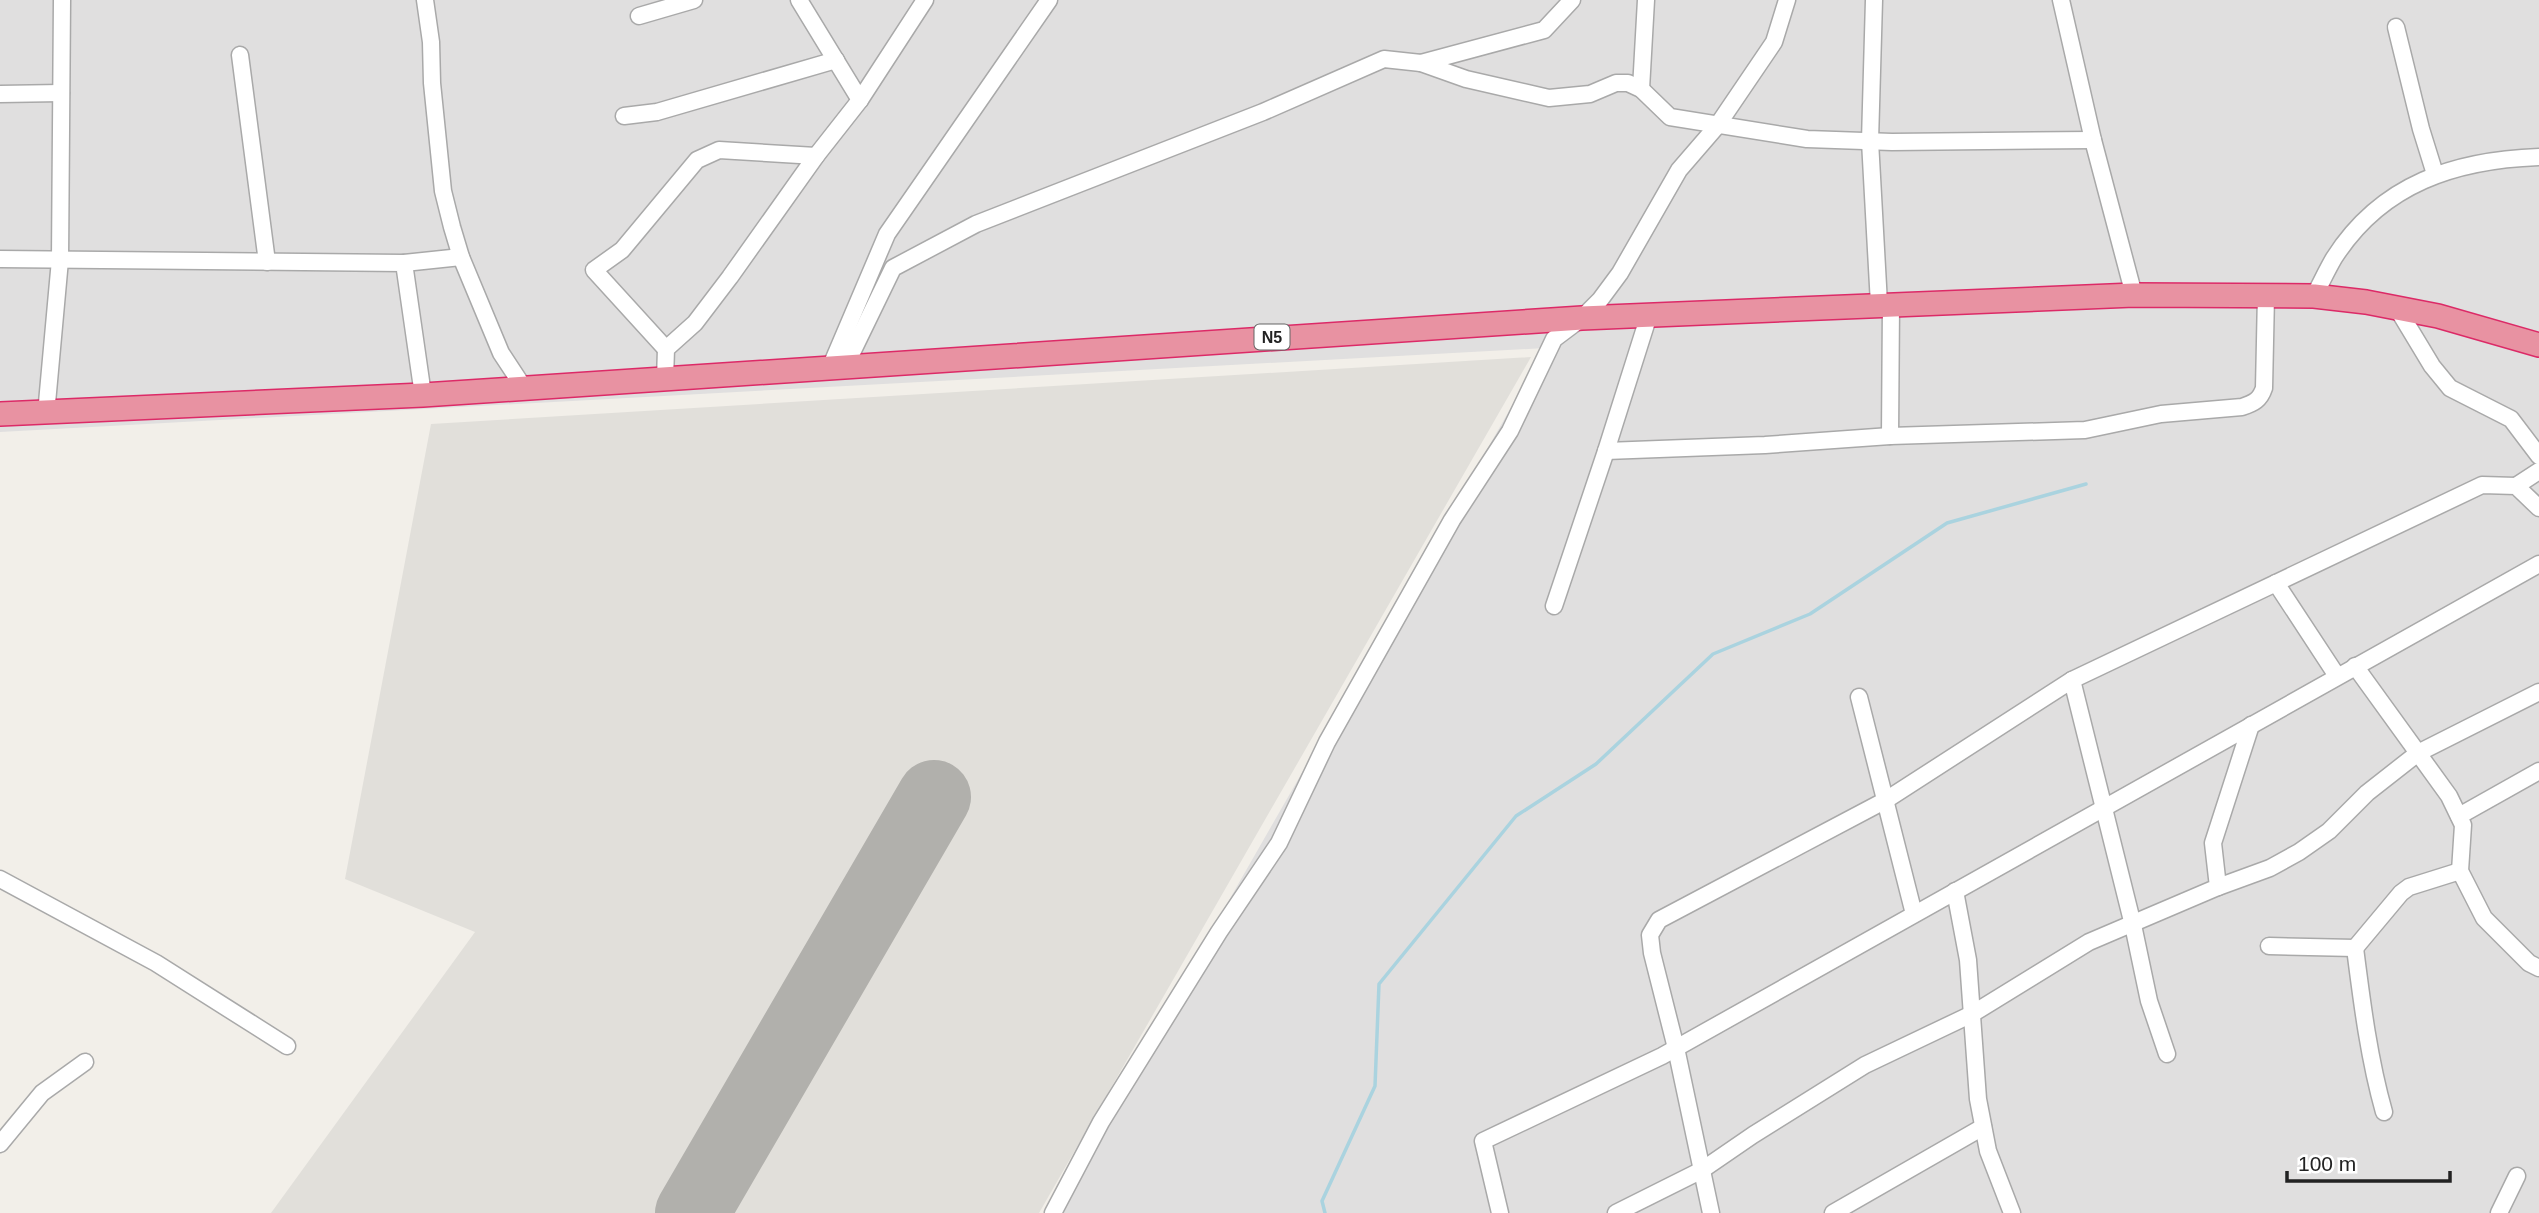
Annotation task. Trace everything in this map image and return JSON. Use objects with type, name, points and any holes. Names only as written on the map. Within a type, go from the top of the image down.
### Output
[{"type":"highway","name":"N5","points":[[0,414],[423,395],[1582,318],[2134,295],[2314,296],[2438,316],[2539,345]]},
{"type":"street","points":[[46,414],[60,260],[62,0]]},
{"type":"street","points":[[425,0],[443,191],[461,257],[501,353],[524,388]]},
{"type":"street","points":[[639,16],[694,0]]},
{"type":"street","points":[[799,0],[860,100]]},
{"type":"street","points":[[666,349],[695,323],[860,100],[925,0]]},
{"type":"street","points":[[837,367],[887,234],[1049,0]]},
{"type":"street","points":[[1422,63],[1544,30],[1572,0]]},
{"type":"street","points":[[1642,89],[1646,0]]},
{"type":"street","points":[[1053,1213],[1115,1100],[1219,932],[1279,843],[1327,742],[1452,520],[1510,431],[1554,339],[1600,300],[1620,272],[1679,170],[1717,126],[1774,42],[1787,0]]},
{"type":"street","points":[[1874,0],[1870,142],[1885,304],[1890,436]]},
{"type":"street","points":[[2061,0],[2093,140],[2134,295]]},
{"type":"street","points":[[2396,27],[2435,174]]},
{"type":"street","points":[[240,55],[267,262]]},
{"type":"street","points":[[837,367],[893,268],[976,224],[1264,112],[1384,59],[1422,63],[1466,79],[1549,98],[1590,94],[1616,83],[1628,83],[1642,89],[1670,117],[1807,139],[1870,142],[2093,140]]},
{"type":"street","points":[[624,116],[657,112],[836,60]]},
{"type":"street","points":[[0,94],[61,93]]},
{"type":"street","points":[[665,379],[666,349],[594,271],[622,250],[697,160],[719,150],[816,156]]},
{"type":"street","points":[[2314,296],[2335,257],[2374,213],[2411,186],[2435,174],[2467,164],[2505,158],[2539,157]]},
{"type":"street","points":[[0,259],[404,263],[461,257]]},
{"type":"street","points":[[404,263],[423,395]]},
{"type":"street","points":[[1606,451],[1765,445],[1890,436],[2085,430],[2149,416],[2242,407],[2260,398],[2264,388],[2266,295]]},
{"type":"street","points":[[2398,308],[2432,366],[2450,388],[2511,419],[2539,456]]},
{"type":"street","points":[[1554,606],[1649,315]]},
{"type":"street","points":[[1711,1213],[1676,1048],[1652,954],[1650,935],[1659,920],[1886,800],[2072,680],[2482,485],[2515,486],[2539,471]]},
{"type":"street","points":[[2515,486],[2539,508]]},
{"type":"street","points":[[1500,1213],[1483,1141],[1676,1048],[2539,564]]},
{"type":"street","points":[[2276,583],[2337,676]]},
{"type":"street","points":[[2355,666],[2449,796],[2463,825],[2460,871],[2484,918],[2529,963],[2539,968]]},
{"type":"street","points":[[2072,680],[2133,925],[2149,1002],[2167,1054]]},
{"type":"street","points":[[1616,1213],[1702,1170],[1865,1065],[1972,1014],[2089,942],[2270,868],[2299,852],[2329,831],[2367,793],[2418,753],[2539,692]]},
{"type":"street","points":[[1859,697],[1913,914]]},
{"type":"street","points":[[2218,887],[2213,843],[2251,724]]},
{"type":"street","points":[[2459,816],[2539,771]]},
{"type":"street","points":[[2384,1112],[2363,1010],[2355,948],[2409,887],[2460,871]]},
{"type":"street","points":[[0,879],[156,963],[287,1046]]},
{"type":"street","points":[[1955,891],[1968,960],[1978,1099],[1988,1151],[2012,1213]]},
{"type":"street","points":[[2269,946],[2355,948]]},
{"type":"street","points":[[0,1144],[42,1093],[85,1062]]},
{"type":"street","points":[[1833,1213],[1983,1127]]},
{"type":"street","points":[[2499,1213],[2517,1177]]},
{"type":"shaded area","points":[[0,0],[2539,0],[2539,1213],[1050,1213],[1545,348],[0,432]]},
{"type":"shaded area","points":[[1531,357],[1039,1213],[271,1213],[475,932],[345,879],[431,424]]},
{"type":"waterway","points":[[1325,1213],[1322,1201],[1375,1086],[1379,984],[1516,816],[1596,764],[1713,654],[1810,614],[1947,523],[2086,484]]},
{"type":"runway","points":[[692,1213],[934,797]]}]
